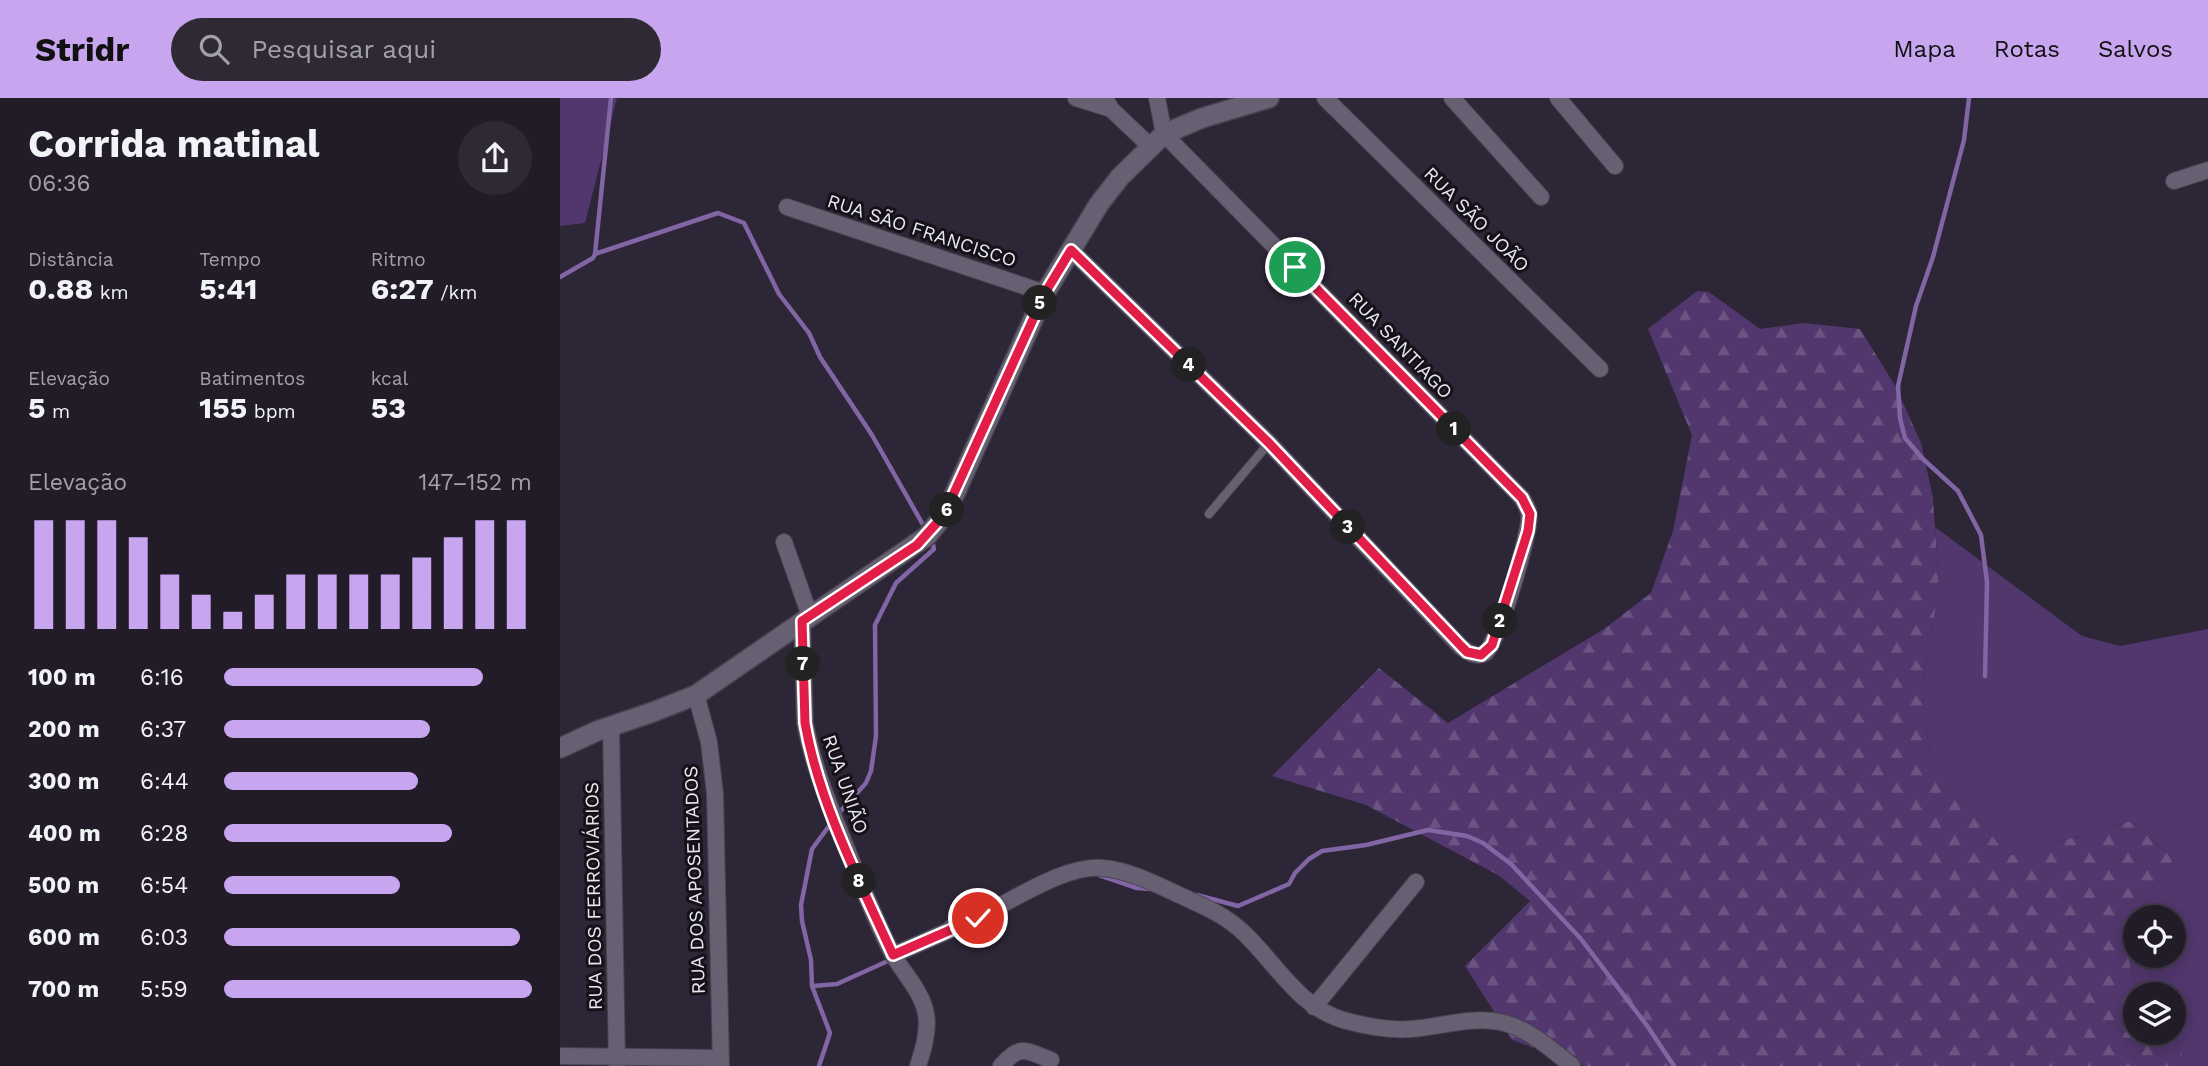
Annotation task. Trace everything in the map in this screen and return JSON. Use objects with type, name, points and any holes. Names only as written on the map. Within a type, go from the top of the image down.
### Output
[{"type":"street","points":[[1076,98],[1108,104]]},
{"type":"street","points":[[1157,98],[1157,140]]},
{"type":"street","points":[[560,748],[696,695],[917,545],[936,527],[951,502],[1045,293],[1099,204],[1120,177],[1157,140],[1213,114],[1269,98]]},
{"type":"street","name":"RUA SÃO JOÃO","points":[[1325,98],[1601,369]]},
{"type":"street","points":[[1452,98],[1541,197]]},
{"type":"street","points":[[1558,98],[1615,166]]},
{"type":"street","name":"RUA SANTIAGO","points":[[1108,104],[1157,140],[1517,491],[1530,514],[1524,549],[1492,645],[1487,652],[1476,654],[1461,646],[1269,443]]},
{"type":"street","points":[[2174,181],[2208,170]]},
{"type":"street","name":"RUA SÃO FRANCISCO","points":[[787,207],[1045,293]]},
{"type":"street","points":[[1071,250],[1269,443]]},
{"type":"street","name":"RUA UNIÃO","points":[[784,542],[806,619],[807,738],[821,786],[858,878],[893,955],[918,993],[926,1012],[926,1028],[918,1066]]},
{"type":"street","name":"RUA DOS APOSENTADOS","points":[[696,695],[709,742],[715,794],[721,1062]]},
{"type":"street","name":"RUA DOS FERROVIÁRIOS","points":[[611,726],[617,1061]]},
{"type":"street","points":[[893,955],[978,918],[1061,876],[1102,868],[1150,882],[1226,917],[1245,933],[1296,992],[1314,1007],[1339,1019],[1388,1029],[1410,1030],[1468,1021],[1501,1022],[1528,1033],[1572,1066]]},
{"type":"street","points":[[1314,1007],[1416,882]]},
{"type":"street","points":[[1001,1066],[1015,1052],[1021,1051],[1051,1060]]},
{"type":"street","points":[[560,1056],[617,1061],[721,1062]]},
{"type":"lane","points":[[1209,514],[1269,443]]},
{"type":"green space","points":[[560,98],[617,98],[585,223],[560,226]]},
{"type":"green space","points":[[1697,291],[1709,292],[1760,329],[1804,323],[1860,329],[1896,387],[1921,443],[1933,498],[1939,587],[1922,689],[1930,757],[2008,856],[2131,821],[2174,859],[2143,905],[2123,905],[2123,968],[2131,968],[2135,982],[2123,982],[2123,1045],[2179,1045],[2186,1066],[1585,1066],[1512,1040],[1465,966],[1530,901],[1498,875],[1366,805],[1272,776],[1379,668],[1448,723],[1604,629],[1651,593],[1673,531],[1692,435],[1648,329]]},
{"type":"green space","points":[[1935,527],[2082,636],[2120,646],[2208,629],[2208,1066],[2186,1066],[2179,1045],[2186,1045],[2186,982],[2135,982],[2131,968],[2186,968],[2186,905],[2143,905],[2174,859],[2131,821],[2008,856],[1930,757],[1922,689],[1939,587]]},
{"type":"waterway","points":[[595,254],[611,98]]},
{"type":"waterway","points":[[1969,98],[1964,140],[1933,257],[1916,306],[1898,386],[1900,418],[1905,438],[1923,459],[1958,491],[1981,535],[1987,582],[1985,676]]},
{"type":"waterway","points":[[560,277],[593,258],[595,254],[718,213],[744,223],[779,294],[809,333],[820,357],[872,435],[926,530]]},
{"type":"waterway","points":[[837,815],[866,783],[871,771],[876,736],[875,625],[896,583],[934,549],[932,540]]},
{"type":"waterway","points":[[819,1066],[830,1033],[812,986],[811,960],[801,905],[812,849],[832,822]]},
{"type":"waterway","points":[[1197,895],[1238,906],[1289,884],[1295,873],[1322,851],[1366,845],[1428,830],[1467,836],[1483,843],[1511,864],[1581,939],[1674,1066]]},
{"type":"waterway","points":[[1099,875],[1137,888],[1151,889]]},
{"type":"waterway","points":[[947,923],[983,906]]},
{"type":"waterway","points":[[813,986],[837,984],[890,960]]},
{"type":"route","points":[[978,918],[893,955],[821,786],[807,738],[802,621],[917,545],[936,527],[951,502],[1045,293],[1071,250],[1269,443],[1467,652],[1481,655],[1492,645],[1528,531],[1530,514],[1522,498],[1295,267]]}]
